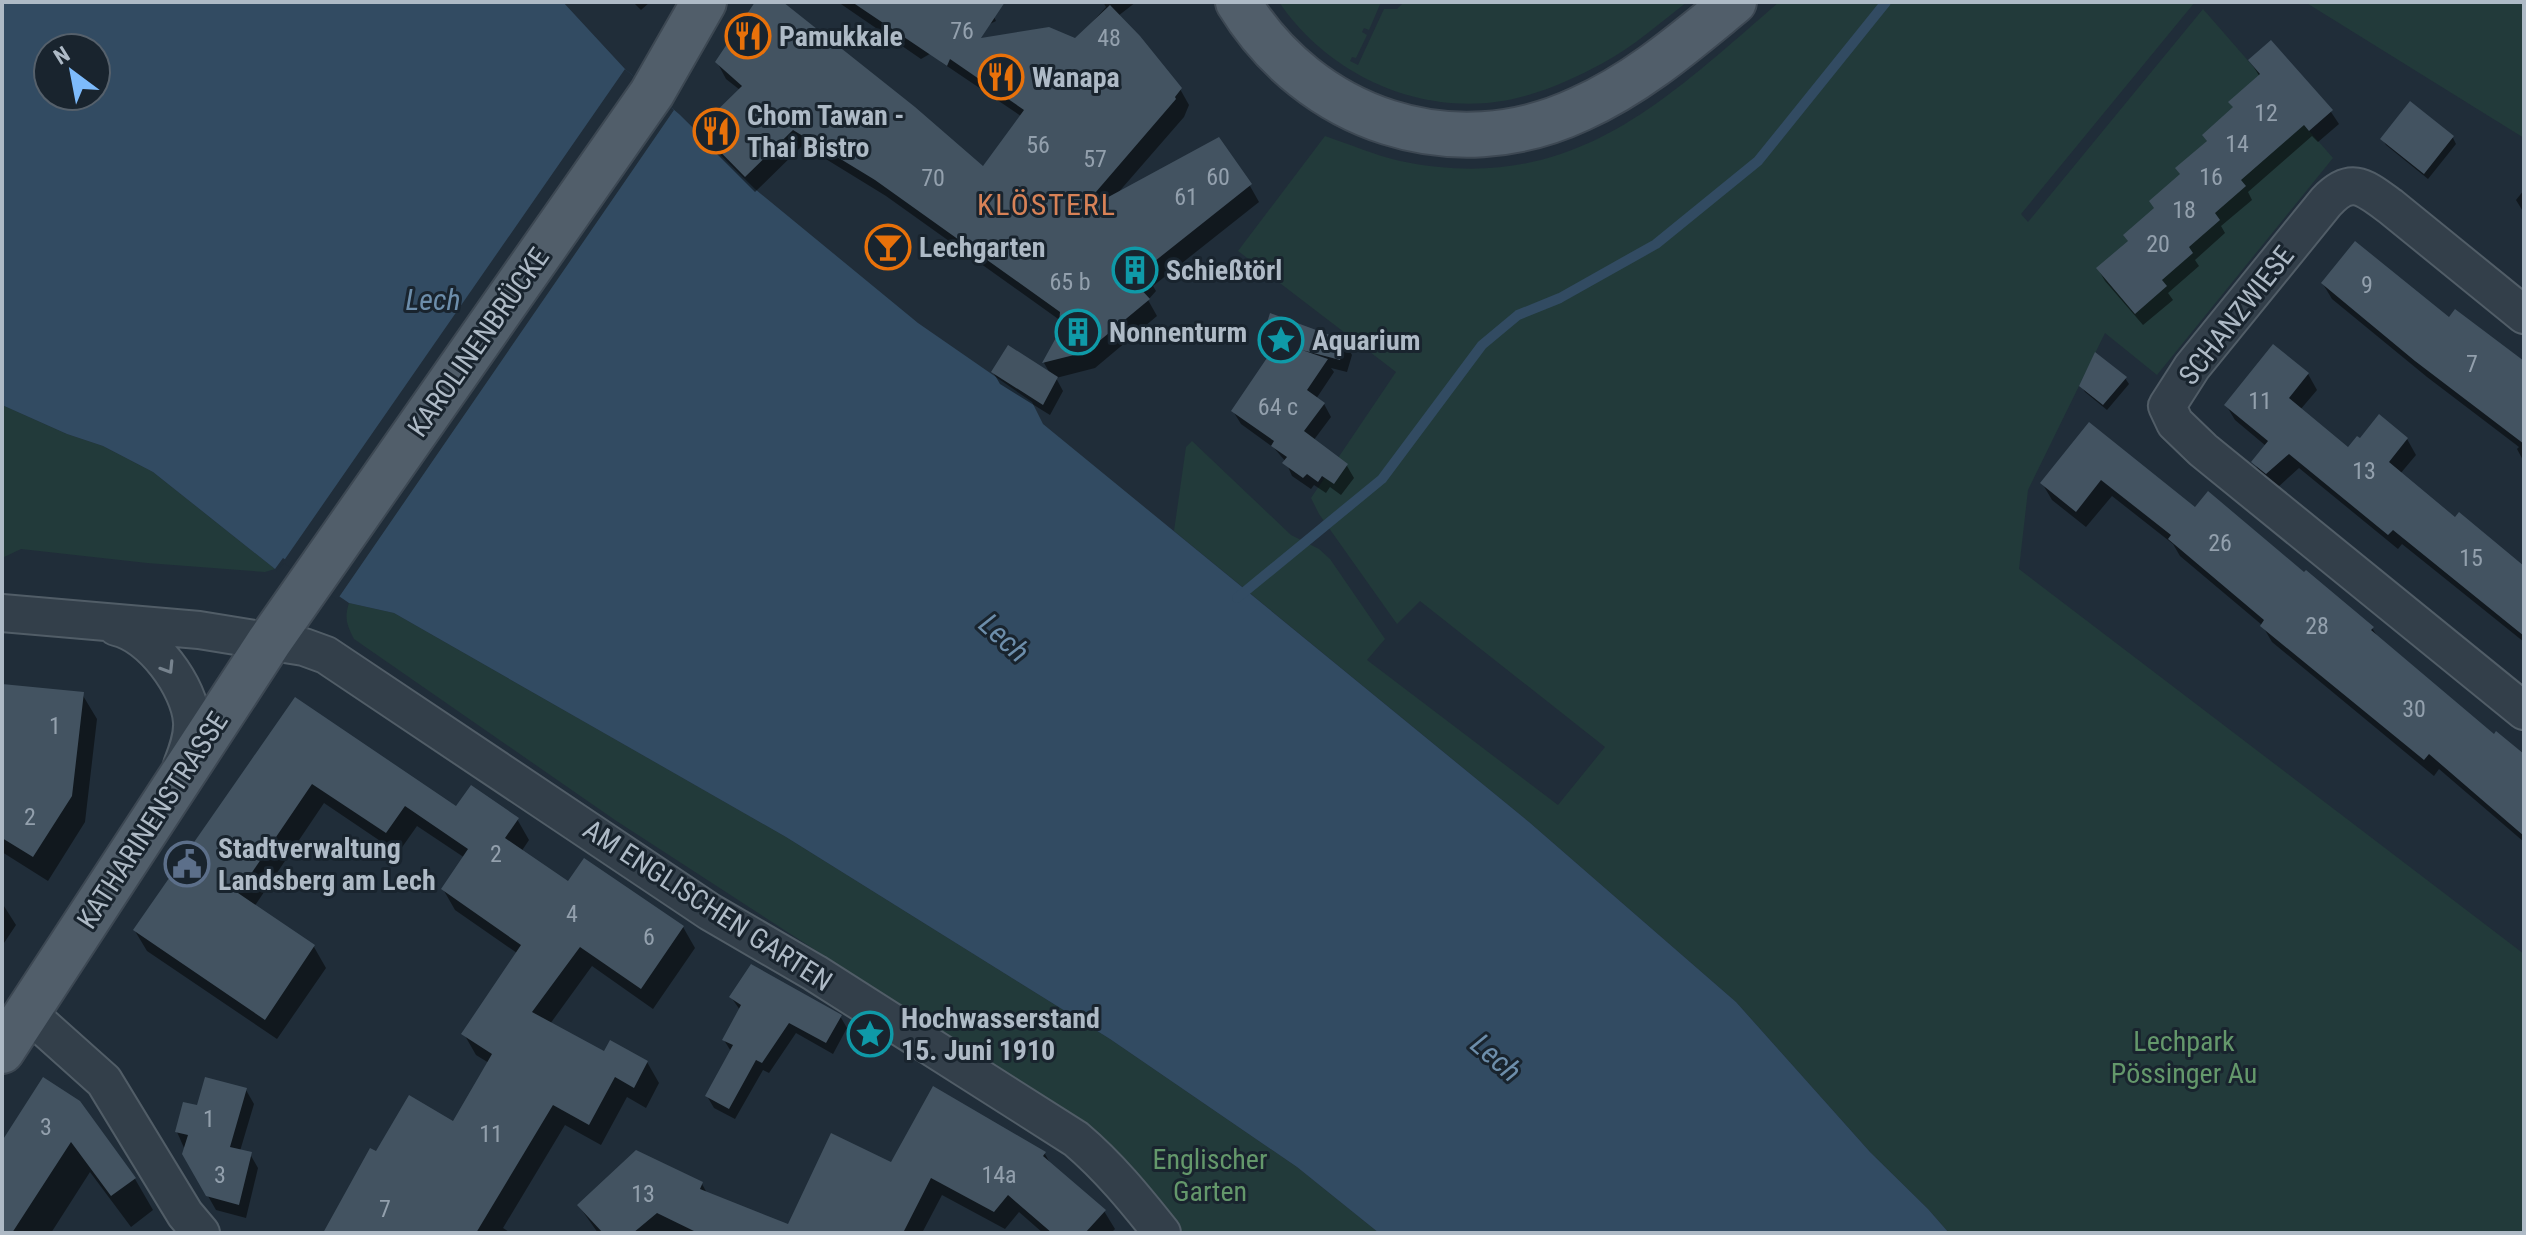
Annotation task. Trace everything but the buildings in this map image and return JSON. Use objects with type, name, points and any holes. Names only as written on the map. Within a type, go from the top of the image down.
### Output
[{"type":"main road","name":"KAROLINENBRÜCKE","points":[[305,591],[652,93],[704,2]]},
{"type":"main road","points":[[1238,2],[1272,49],[1326,95],[1393,125],[1450,135],[1484,135],[1520,130],[1578,111],[1639,77],[1734,2]]},
{"type":"main road","name":"KATHARINENSTRASSE","points":[[2,1051],[178,778],[305,591]]},
{"type":"street","name":"SCHANZWIESE","points":[[2524,315],[2390,206],[2369,191],[2351,185],[2342,188],[2326,202],[2192,367],[2167,406],[2175,423],[2203,450],[2524,711]]},
{"type":"street","points":[[2,613],[80,618],[123,628],[140,636],[159,654],[175,679],[192,720],[190,743],[178,778]]},
{"type":"street","name":"AM ENGLISCHEN GARTEN","points":[[80,618],[199,630],[304,647],[326,655],[710,912],[815,973],[1076,1139],[1102,1161],[1162,1233]]},
{"type":"street","points":[[27,1012],[104,1081],[185,1214],[201,1233]]},
{"type":"green space","points":[[1279,2],[1381,2],[1369,30],[1364,28],[1362,32],[1367,35],[1356,58],[1352,57],[1350,61],[1358,65],[1384,9],[1397,9],[1404,2],[1687,2],[1625,50],[1565,82],[1525,96],[1490,103],[1455,103],[1420,98],[1387,88],[1356,73],[1301,30]]},
{"type":"green space","name":"Lechpark Pössinger Au","points":[[1779,2],[2195,2],[2021,214],[2028,222],[2203,9],[2333,158],[2157,375],[2105,333],[2028,490],[2019,569],[2524,954],[2524,1233],[1949,1233],[1870,1152],[1736,1002],[1529,822],[1174,531],[1186,447],[1192,441],[1291,535],[1319,549],[1330,559],[1385,639],[1367,660],[1558,805],[1605,747],[1420,601],[1397,624],[1319,514],[1311,498],[1396,372],[1238,251],[1325,136],[1400,161],[1460,168],[1514,165],[1563,153],[1609,133],[1652,107]]},
{"type":"green space","points":[[2305,2],[2524,2],[2524,138]]},
{"type":"green space","points":[[2,405],[67,434],[103,446],[153,472],[275,569],[265,572],[147,563],[21,549],[2,558]]},
{"type":"green space","name":"Englischer Garten","points":[[349,603],[394,613],[786,837],[1110,1039],[1297,1167],[1379,1233],[1184,1233],[1135,1173],[1085,1125],[615,820],[354,639],[347,621]]},
{"type":"water","name":"Lech","points":[[2,2],[563,2],[625,69],[679,114],[755,189],[918,323],[1032,402],[1043,424],[1529,822],[1736,1002],[1870,1152],[1949,1233],[1379,1233],[1297,1167],[1110,1039],[786,837],[394,613],[349,603],[283,558],[275,569],[153,472],[103,446],[67,434],[2,405]]},
{"type":"pier","points":[[625,69],[674,110],[337,600],[284,563],[276,572]]},
{"type":"waterway","points":[[1237,598],[1382,479],[1482,345],[1518,315],[1560,298],[1656,244],[1758,161],[1886,2]]},
{"type":"place","name":"Pamukkale","points":[[748,36]]},
{"type":"place","name":"Wanapa","points":[[1001,77]]},
{"type":"place","name":"Chom Tawan - Thai Bistro","points":[[716,131]]},
{"type":"place","name":"Lechgarten","points":[[888,247]]},
{"type":"place","name":"Schießtörl","points":[[1135,270]]},
{"type":"place","name":"Nonnenturm","points":[[1078,332]]},
{"type":"place","name":"Aquarium","points":[[1281,340]]},
{"type":"place","name":"Stadtverwaltung Landsberg am Lech","points":[[187,864]]},
{"type":"place","name":"Hochwasserstand 15. Juni 1910","points":[[870,1034]]},
{"type":"district","name":"KLÖSTERL","points":[[1047,205]]}]
